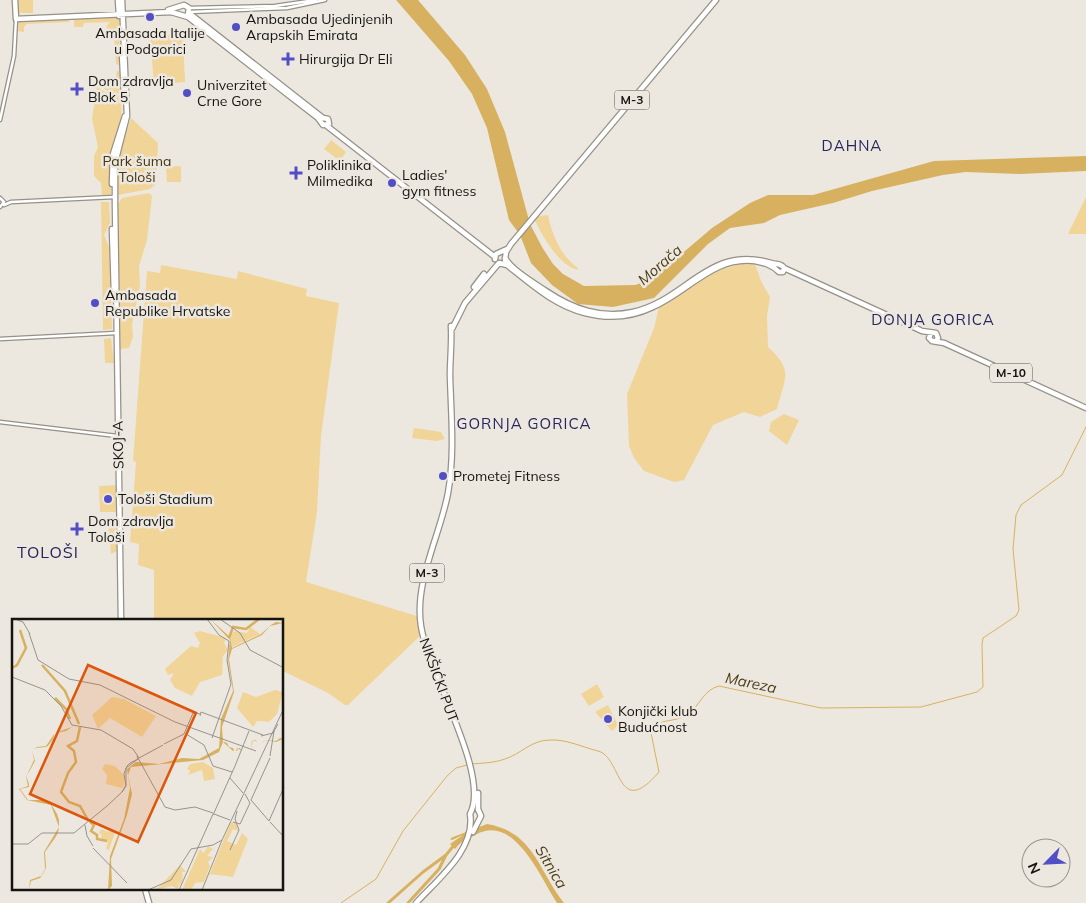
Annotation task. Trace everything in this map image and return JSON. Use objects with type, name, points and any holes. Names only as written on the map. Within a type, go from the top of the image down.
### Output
[{"type":"main road","points":[[15,0],[16,18],[121,13],[171,12],[178,14],[185,7]]},
{"type":"main road","points":[[118,0],[121,13]]},
{"type":"main road","points":[[121,13],[122,0]]},
{"type":"main road","name":"M-3","points":[[500,258],[716,0]]},
{"type":"main road","points":[[121,13],[185,7]]},
{"type":"main road","points":[[185,7],[191,18],[322,120],[328,119],[328,124],[500,258]]},
{"type":"main road","name":"SKOJ-A","points":[[121,13],[128,116],[115,163],[113,197],[121,619]]},
{"type":"main road","name":"M-10","points":[[500,258],[539,288],[578,309],[598,313],[621,314],[642,310],[659,302],[708,269],[724,262],[748,258],[784,270],[1086,406]]},
{"type":"main road","name":"NIKŠIĆKI PUT","points":[[476,809],[472,768],[424,638],[420,610],[423,586],[447,496],[452,442],[450,349],[452,329],[466,301],[500,258]]},
{"type":"main road","name":"M-10","points":[[930,336],[936,333],[937,339]]},
{"type":"main road","name":"M-3","points":[[416,903],[452,864],[465,844],[473,827],[482,815],[476,809],[470,814],[473,827],[470,839],[457,863],[420,903]]},
{"type":"main road","points":[[471,818],[478,820]]},
{"type":"main road","points":[[145,890],[149,903]]},
{"type":"street","points":[[269,7],[316,0]]},
{"type":"street","points":[[185,7],[269,7],[306,5],[325,0]]},
{"type":"street","points":[[0,120],[14,56],[16,18]]},
{"type":"street","points":[[0,207],[11,202],[113,197]]},
{"type":"street","points":[[2,199],[11,202]]},
{"type":"street","points":[[2,199],[4,205]]},
{"type":"street","points":[[0,339],[116,333]]},
{"type":"street","points":[[0,422],[118,436]]},
{"type":"green space","points":[[16,0],[33,0],[33,13],[18,13]]},
{"type":"green space","points":[[116,16],[120,20],[119,65],[116,64],[114,36],[106,27],[110,22],[84,23],[83,27],[74,27],[74,19]]},
{"type":"green space","points":[[69,20],[69,22],[27,24],[24,27],[24,32],[18,31],[19,21]]},
{"type":"green space","points":[[183,35],[185,82],[154,85],[150,36]]},
{"type":"green space","name":"Park šuma Tološi","points":[[117,71],[120,71],[122,124],[112,155],[111,194],[102,196],[101,183],[94,176],[94,156],[98,147],[92,119],[97,87],[114,97],[100,85],[115,84]]},
{"type":"green space","name":"Park šuma Tološi","points":[[131,118],[158,143],[156,184],[150,189],[118,195],[118,158]]},
{"type":"green space","points":[[331,140],[346,152],[340,161],[324,149]]},
{"type":"green space","points":[[181,166],[181,182],[167,182],[166,167]]},
{"type":"green space","points":[[149,193],[152,196],[147,240],[139,266],[140,285],[132,325],[133,337],[129,348],[120,349],[118,204],[122,198]]},
{"type":"green space","points":[[1086,197],[1086,234],[1068,234]]},
{"type":"green space","name":"Park šuma Tološi","points":[[101,202],[109,202],[110,223],[104,235],[110,249],[112,329],[103,330]]},
{"type":"green space","points":[[548,215],[558,245],[578,268],[577,270],[570,267],[557,256],[534,219],[539,216]]},
{"type":"green space","points":[[741,264],[755,264],[761,281],[770,297],[767,316],[768,347],[781,362],[785,375],[785,382],[777,409],[760,417],[744,412],[713,425],[684,480],[674,482],[644,471],[634,458],[629,446],[627,394],[654,328],[659,307],[716,271]]},
{"type":"green space","points":[[161,265],[237,279],[238,271],[307,289],[306,296],[339,303],[321,436],[317,512],[306,582],[420,617],[423,633],[348,705],[284,671],[284,619],[154,619],[154,570],[138,565],[139,544],[130,542],[136,462],[133,461],[147,271],[160,273]]},
{"type":"green space","points":[[111,338],[114,363],[105,363],[104,339]]},
{"type":"green space","points":[[784,414],[799,420],[787,445],[769,431],[771,422]]},
{"type":"green space","points":[[414,428],[441,432],[445,439],[436,441],[412,438]]},
{"type":"green space","name":"Tološi Stadium","points":[[117,485],[118,512],[100,512],[99,486]]},
{"type":"green space","points":[[115,521],[117,551],[111,554],[108,522]]},
{"type":"green space","name":"Konjički klub Budućnost","points":[[597,684],[604,697],[589,706],[581,694]]},
{"type":"green space","name":"Konjički klub Budućnost","points":[[608,705],[618,725],[612,731],[596,713],[596,711]]},
{"type":"shaded area","points":[[396,0],[418,0],[465,55],[487,89],[505,132],[530,224],[553,264],[563,274],[584,286],[635,285],[651,280],[712,228],[750,203],[768,195],[813,195],[934,161],[1086,156],[1086,171],[1020,174],[966,172],[943,175],[780,215],[764,223],[730,228],[708,244],[654,298],[613,307],[578,304],[552,285],[531,263],[520,235],[509,220],[487,128],[472,94],[449,61]]},
{"type":"shaded area","points":[[487,824],[503,828],[525,844],[564,903],[557,903],[535,865],[525,852],[515,841],[503,833],[491,830],[477,834],[455,849],[450,844],[463,835],[452,840],[450,839],[453,837]]},
{"type":"waterway","name":"Mareza","points":[[471,764],[505,759],[537,742],[556,740],[598,751],[606,756],[622,782],[628,788],[635,790],[645,785],[659,772],[650,728],[658,723],[687,715],[709,691],[719,686],[821,708],[921,707],[977,692],[983,687],[983,638],[1016,616],[1019,610],[1013,549],[1016,515],[1021,505],[1062,475],[1086,427]]},
{"type":"waterway","name":"Mareza","points":[[341,903],[376,879],[403,831],[447,776],[456,768],[467,765]]},
{"type":"waterway","name":"Sitnica","points":[[388,903],[423,872],[446,855],[455,844]]},
{"type":"waterway","name":"Sitnica","points":[[408,903],[439,869],[446,855]]},
{"type":"place","name":"Ambasada Italije u Podgorici","points":[[150,17]]},
{"type":"place","name":"Ambasada Ujedinjenih Arapskih Emirata","points":[[236,27]]},
{"type":"place","name":"Hirurgija Dr Eli","points":[[288,59]]},
{"type":"place","name":"Dom zdravlja Blok 5","points":[[77,89]]},
{"type":"place","name":"Univerzitet Crne Gore","points":[[187,93]]},
{"type":"place","name":"Poliklinika Milmedika","points":[[296,173]]},
{"type":"place","name":"Ladies' gym fitness","points":[[392,183]]},
{"type":"place","name":"Ambasada Republike Hrvatske","points":[[95,303]]},
{"type":"place","name":"Prometej Fitness","points":[[443,476]]},
{"type":"place","name":"Tološi Stadium","points":[[108,499]]},
{"type":"place","name":"Dom zdravlja Tološi","points":[[77,529]]},
{"type":"place","name":"Konjički klub Budućnost","points":[[608,719]]},
{"type":"district","name":"DAHNA","points":[[852,146]]},
{"type":"district","name":"DONJA GORICA","points":[[933,320]]},
{"type":"district","name":"GORNJA GORICA","points":[[524,424]]},
{"type":"district","name":"TOLOŠI","points":[[48,552]]},
{"type":"water label","name":"Morača","points":[[660,265]]}]
